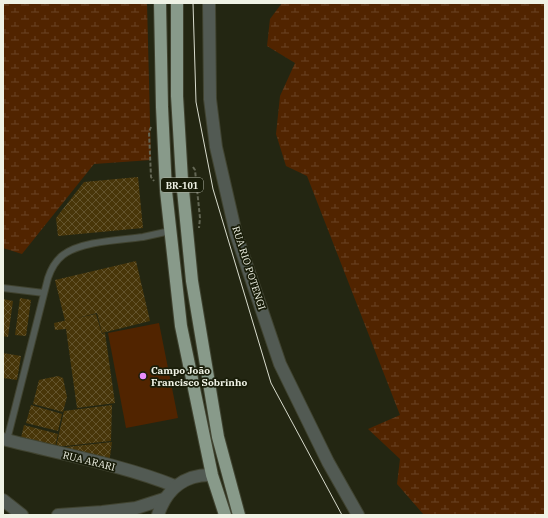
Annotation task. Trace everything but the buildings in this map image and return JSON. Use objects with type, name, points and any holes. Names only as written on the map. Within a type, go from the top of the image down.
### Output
[{"type":"highway","name":"BR-101","points":[[160,3],[162,107],[166,191],[181,326],[212,475],[225,515]]},
{"type":"highway","name":"BR-101","points":[[177,3],[177,93],[181,165],[192,281],[218,437],[239,515]]},
{"type":"street","name":"RUA RIO POTENGI","points":[[208,3],[210,99],[216,147],[236,234],[280,364],[328,462],[358,515]]},
{"type":"street","name":"RUA ARARI","points":[[5,440],[148,476],[175,486]]},
{"type":"street","points":[[158,515],[164,499],[175,486],[192,478],[212,475]]},
{"type":"street","points":[[58,515],[136,508],[164,499]]},
{"type":"street","points":[[3,500],[22,515]]},
{"type":"lane","points":[[5,440],[48,278],[51,269],[57,260],[64,254],[74,249],[106,241],[144,237],[170,231]]},
{"type":"lane","points":[[3,288],[44,293]]},
{"type":"path","points":[[191,165],[195,170],[200,218],[198,233]]},
{"type":"green space","points":[[3,3],[147,3],[151,160],[94,164],[22,254],[3,248]]},
{"type":"green space","points":[[282,3],[545,3],[545,515],[424,515],[397,484],[400,459],[368,429],[400,415],[307,176],[286,166],[276,134],[280,96],[295,63],[267,46],[270,19]]},
{"type":"green space","name":"Campo João Francisco Sobrinho","points":[[159,323],[178,418],[126,428],[108,333]]},
{"type":"tram line","points":[[193,3],[196,102],[213,189],[271,383],[342,515]]},
{"type":"place","name":"Campo João Francisco Sobrinho","points":[[143,376]]}]
